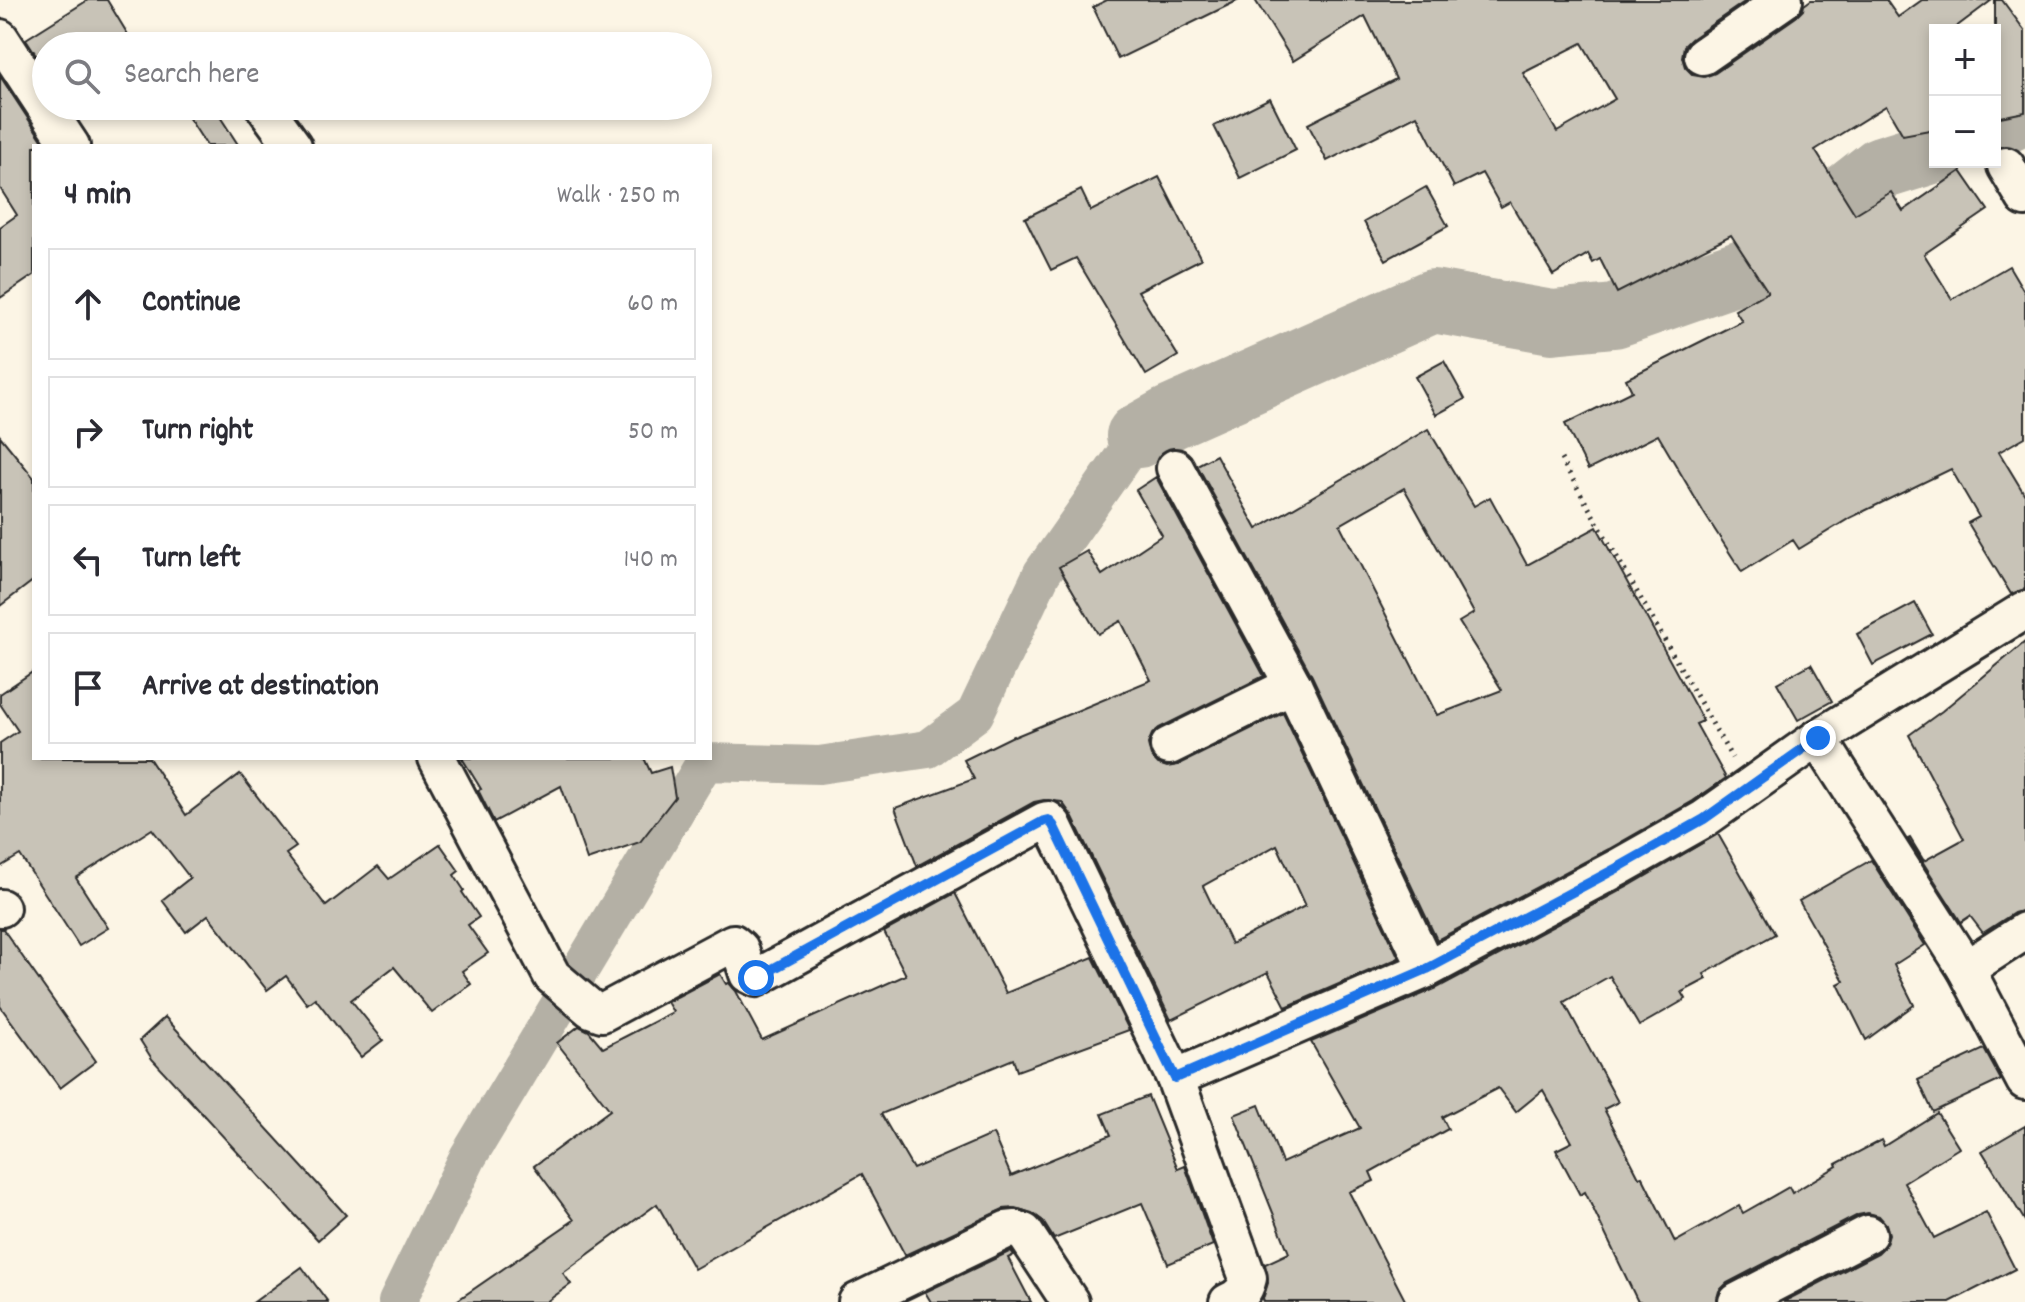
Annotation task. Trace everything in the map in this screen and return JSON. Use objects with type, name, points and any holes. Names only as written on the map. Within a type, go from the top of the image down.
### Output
[{"type":"street","points":[[1703,56],[1784,0]]},
{"type":"street","points":[[0,38],[32,87]]},
{"type":"street","points":[[54,120],[70,144]]},
{"type":"street","points":[[274,120],[292,144]]},
{"type":"street","points":[[2006,166],[2025,198]]},
{"type":"street","points":[[1175,468],[1293,685],[1427,969]]},
{"type":"street","points":[[1175,1078],[1427,969],[1619,867],[1704,819],[1818,738],[2025,610]]},
{"type":"street","points":[[1169,746],[1293,685]]},
{"type":"street","points":[[1818,738],[1966,969],[2025,1081]]},
{"type":"street","points":[[438,760],[552,976],[591,1009],[602,1013],[733,943],[740,949],[748,974],[756,978],[1048,820],[1175,1078],[1248,1278],[1246,1288],[1238,1298],[1228,1302]]},
{"type":"street","points":[[1966,969],[2025,931]]},
{"type":"street","points":[[857,1302],[1006,1230],[1016,1229],[1024,1232],[1070,1302]]},
{"type":"street","points":[[1737,1302],[1868,1234]]},
{"type":"path","points":[[1561,459],[1749,787]]},
{"type":"building","points":[[88,0],[107,0],[126,32],[37,32]]},
{"type":"building","points":[[1107,0],[1239,0],[1118,59],[1093,7]]},
{"type":"building","points":[[1255,0],[1747,0],[1684,46],[1682,57],[1685,67],[1693,75],[1704,77],[1715,73],[1796,17],[1811,0],[1886,0],[1898,17],[1922,0],[1992,0],[1960,24],[1929,24],[1929,130],[1903,135],[1886,106],[1815,150],[1855,214],[1891,192],[1903,211],[1961,171],[1988,210],[1924,254],[1952,299],[2009,266],[2025,293],[2025,437],[1999,452],[2025,495],[2025,589],[2011,594],[1968,523],[1979,517],[1951,469],[1850,518],[1799,549],[1793,540],[1742,572],[1658,435],[1588,470],[1565,424],[1632,391],[1626,379],[1742,321],[1735,310],[1768,292],[1731,235],[1617,293],[1600,259],[1593,263],[1588,254],[1553,275],[1510,202],[1501,207],[1482,173],[1454,187],[1417,115],[1327,161],[1308,124],[1396,79],[1365,16],[1293,61]],"holes":[[[1582,43],[1615,99],[1557,132],[1523,73]]]},
{"type":"building","points":[[1995,0],[2002,0],[2025,31],[2025,112],[2001,117],[2001,24],[1995,24]]},
{"type":"building","points":[[0,76],[45,144],[32,144],[32,276],[0,298],[0,227],[17,215],[0,188]]},
{"type":"building","points":[[1270,98],[1296,150],[1240,178],[1214,126]]},
{"type":"building","points":[[190,120],[222,120],[238,144],[206,144]]},
{"type":"building","points":[[1159,177],[1201,259],[1138,291],[1178,356],[1146,375],[1076,258],[1051,270],[1025,218],[1081,190],[1091,211]]},
{"type":"building","points":[[1426,187],[1448,226],[1386,260],[1364,222]]},
{"type":"building","points":[[1444,361],[1465,399],[1436,415],[1415,377]]},
{"type":"building","points":[[1428,429],[1474,506],[1490,497],[1527,565],[1597,527],[1703,721],[1696,724],[1726,778],[1693,801],[1609,849],[1437,940],[1312,676],[1197,465],[1216,455],[1257,529]],"holes":[[[1404,488],[1474,613],[1459,622],[1502,690],[1437,715],[1340,525]]]},
{"type":"building","points":[[0,436],[32,476],[32,582],[0,606]]},
{"type":"building","points":[[1156,477],[1264,676],[1159,728],[1148,744],[1151,756],[1158,764],[1167,767],[1178,765],[1283,713],[1399,958],[1286,1007],[1268,972],[1171,1020],[1072,816],[1062,802],[1034,802],[917,866],[895,808],[974,779],[964,760],[1013,736],[1151,680],[1121,621],[1098,634],[1059,567],[1087,551],[1102,575],[1162,535],[1136,490]],"holes":[[[1277,845],[1305,906],[1231,944],[1203,886]]]},
{"type":"building","points":[[1915,603],[1932,634],[1873,665],[1857,634]]},
{"type":"building","points":[[2025,642],[2025,910],[2014,913],[1983,933],[1970,916],[1961,922],[1908,839],[1924,861],[1964,839],[1909,735]]},
{"type":"building","points":[[1811,664],[1832,701],[1798,720],[1777,683]]},
{"type":"building","points":[[32,672],[32,760],[150,760],[186,815],[240,774],[296,847],[286,854],[326,906],[378,866],[389,879],[440,844],[459,871],[454,875],[479,917],[468,925],[488,953],[462,971],[471,984],[432,1013],[394,967],[351,1000],[383,1040],[361,1057],[315,998],[307,1004],[286,976],[267,990],[208,915],[186,932],[162,900],[190,878],[152,829],[76,878],[108,928],[79,946],[20,855],[0,867],[0,743],[18,731],[0,704],[0,694]]},
{"type":"building","points":[[463,760],[645,760],[651,773],[670,767],[675,797],[640,842],[587,860],[561,786],[494,822],[478,790],[481,789]]},
{"type":"building","points":[[1718,834],[1775,934],[1704,974],[1707,979],[1682,992],[1686,999],[1639,1026],[1610,976],[1564,1002],[1618,1102],[1604,1109],[1675,1242],[1739,1206],[1743,1213],[1789,1187],[1792,1193],[1836,1164],[1881,1140],[1884,1146],[1937,1113],[1959,1148],[1904,1182],[1934,1238],[1986,1212],[2015,1269],[1950,1302],[1783,1302],[1878,1253],[1885,1246],[1889,1234],[1886,1224],[1879,1216],[1868,1213],[1858,1215],[1727,1283],[1719,1291],[1716,1302],[1638,1302],[1585,1192],[1580,1195],[1556,1150],[1572,1142],[1543,1090],[1516,1112],[1498,1088],[1442,1117],[1448,1129],[1370,1172],[1374,1181],[1349,1192],[1406,1302],[1264,1302],[1268,1283],[1265,1264],[1289,1253],[1234,1115],[1259,1105],[1282,1163],[1360,1128],[1311,1042],[1437,988],[1629,886]]},
{"type":"building","points":[[1871,860],[1925,945],[1894,965],[1914,1005],[1866,1040],[1838,984],[1844,981],[1799,901]]},
{"type":"building","points":[[955,893],[1006,993],[1093,957],[1129,1030],[1017,1071],[1013,1059],[881,1114],[913,1169],[993,1134],[1011,1176],[1111,1135],[1102,1114],[1148,1096],[1178,1169],[1185,1166],[1213,1245],[1168,1264],[1142,1203],[1054,1239],[1042,1220],[1032,1213],[1015,1208],[1003,1209],[905,1255],[862,1174],[694,1269],[657,1204],[563,1273],[571,1284],[546,1302],[455,1302],[574,1220],[534,1166],[610,1110],[557,1043],[579,1026],[589,1031],[603,1048],[673,1012],[667,1002],[720,974],[726,984],[729,983],[736,991],[762,1040],[906,975],[884,932]]},
{"type":"building","points":[[0,929],[3,929],[96,1061],[60,1088],[0,1006]]},
{"type":"building","points":[[165,1017],[346,1215],[318,1240],[152,1059],[140,1040]]},
{"type":"building","points":[[1984,1049],[2001,1080],[1933,1112],[1918,1080]]},
{"type":"building","points":[[2025,1126],[2025,1221],[1982,1151]]},
{"type":"building","points":[[1011,1251],[1014,1255],[1008,1258],[1031,1302],[931,1302],[925,1292]]},
{"type":"building","points":[[302,1267],[328,1302],[254,1302]]},
{"type":"waterway","points":[[2001,124],[2025,112]]},
{"type":"waterway","points":[[1138,436],[1170,418],[1433,301],[1552,322],[1614,316],[1754,267],[1881,168],[1929,153]]},
{"type":"waterway","points":[[397,1302],[468,1157],[705,762],[819,765],[928,749],[975,714],[1042,573],[1138,436]]},
{"type":"route","points":[[756,978],[1048,820],[1175,1078],[1427,969],[1704,819],[1818,738]]}]
